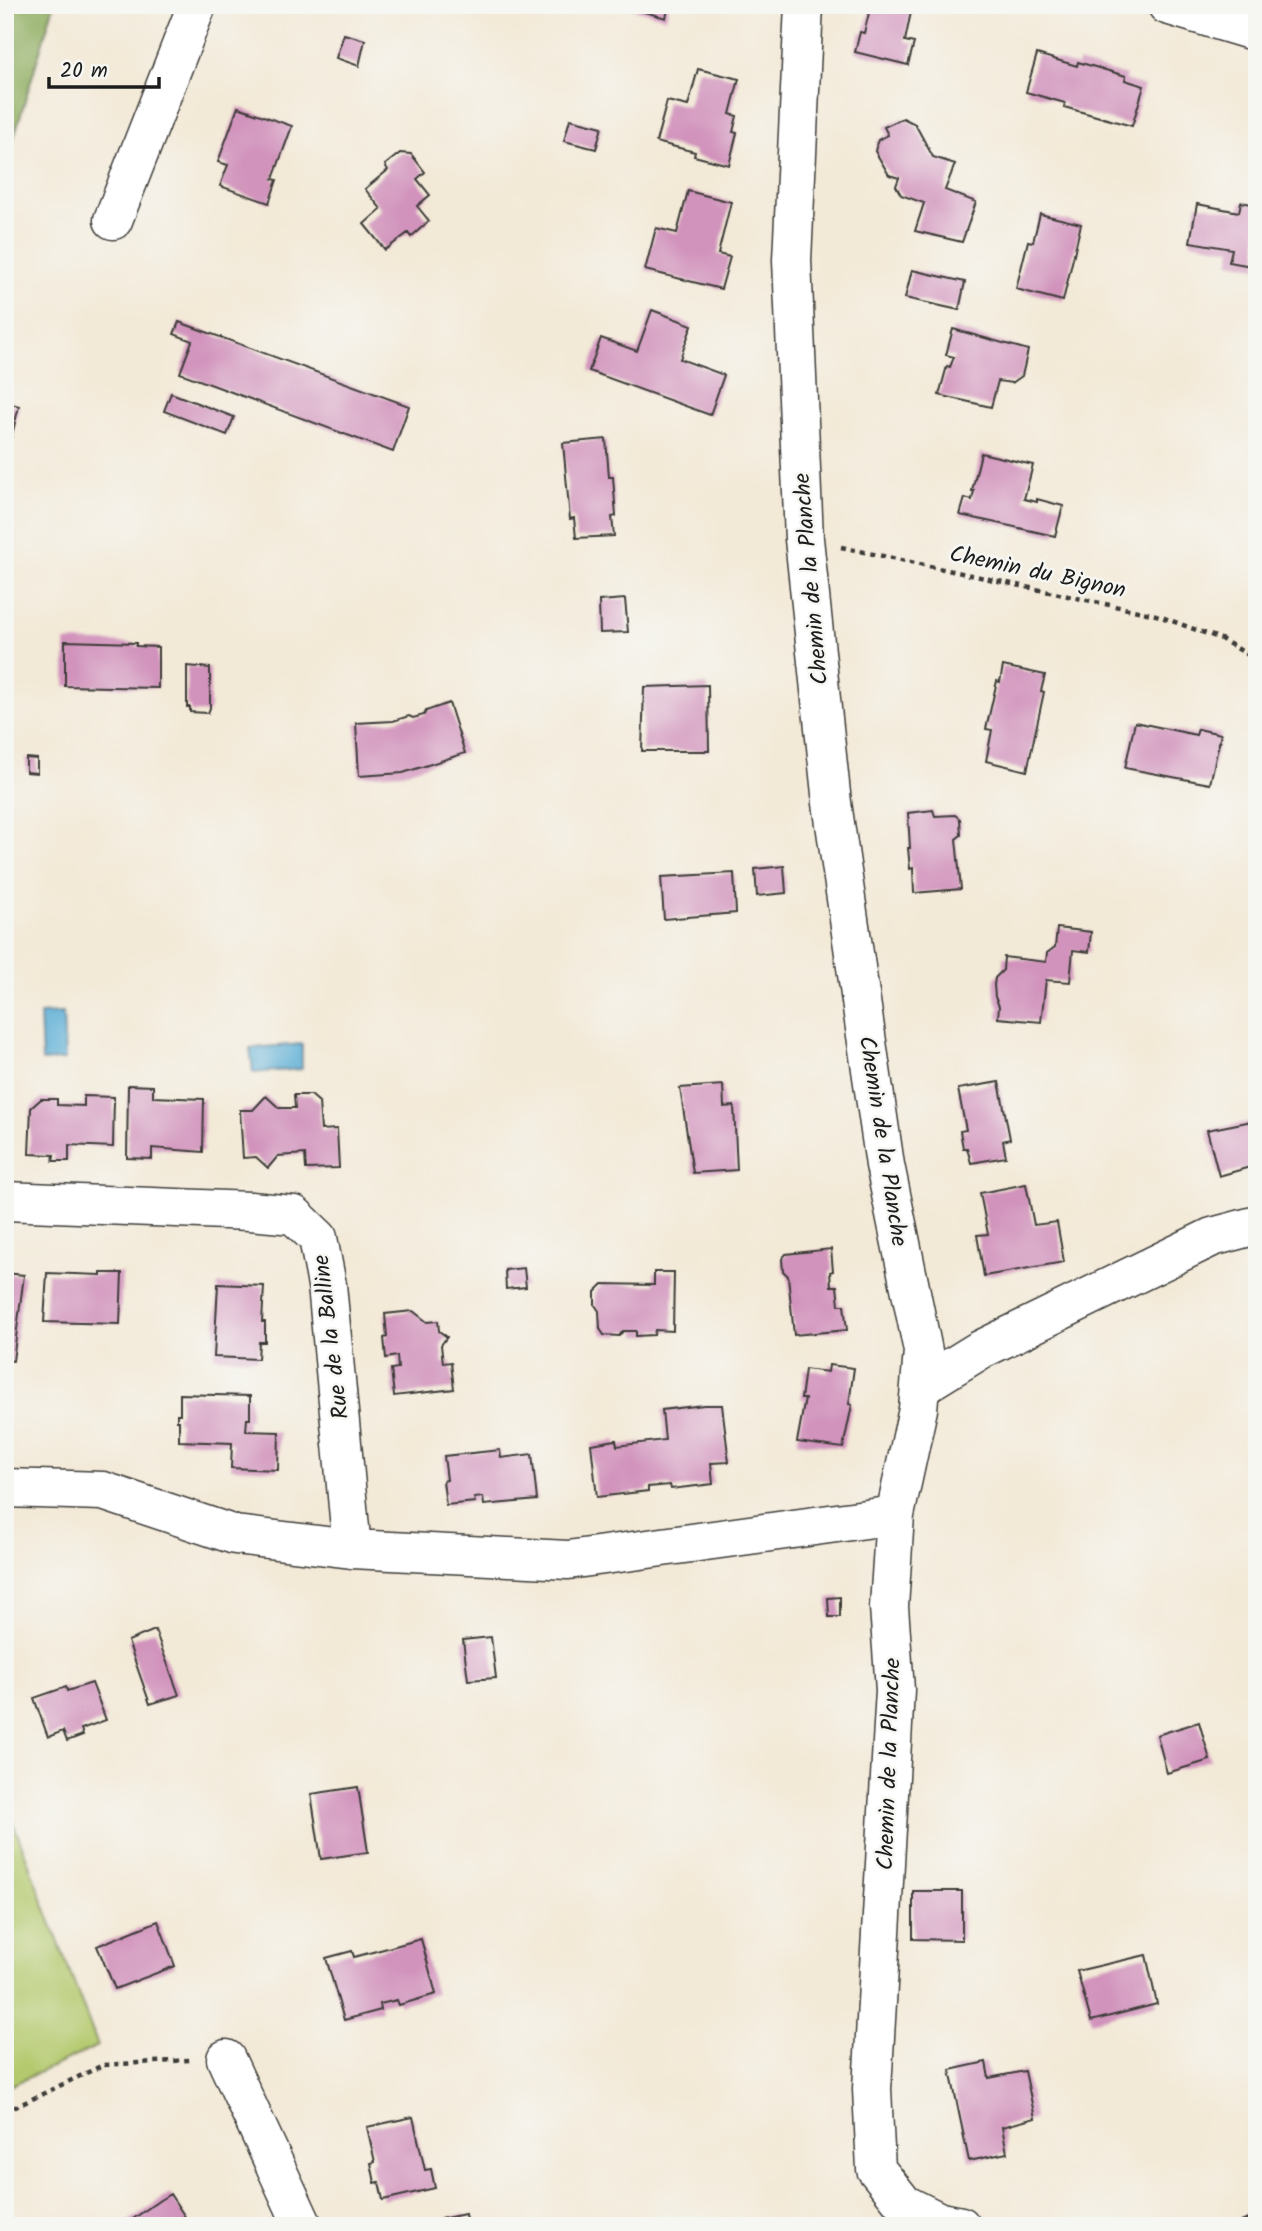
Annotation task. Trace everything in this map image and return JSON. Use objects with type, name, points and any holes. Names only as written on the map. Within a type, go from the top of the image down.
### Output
[{"type":"street","points":[[113,220],[197,5]]},
{"type":"street","name":"Chemin de la Planche","points":[[804,5],[792,260],[804,539],[832,803],[883,1152],[923,1351],[918,1409],[895,1515],[889,1607],[894,1690],[872,2089],[876,2169],[904,2204],[940,2222],[961,2226]]},
{"type":"street","points":[[1167,5],[1257,33]]},
{"type":"street","name":"Rue de la Balline","points":[[5,1201],[294,1215],[318,1238],[327,1285],[352,1549]]},
{"type":"street","points":[[920,1387],[980,1350],[1212,1237],[1257,1224]]},
{"type":"street","points":[[5,1488],[103,1491],[235,1535],[352,1549],[568,1560],[895,1515]]},
{"type":"street","points":[[226,2059],[303,2226]]},
{"type":"path","name":"Chemin du Bignon","points":[[804,539],[1156,615],[1221,639],[1257,660]]},
{"type":"path","points":[[5,2112],[103,2064],[226,2059]]},
{"type":"green space","points":[[5,5],[54,5],[5,167]]},
{"type":"green space","points":[[5,1801],[98,2046],[5,2088]]},
{"type":"water","points":[[63,1013],[65,1060],[42,1061],[40,1014]]},
{"type":"water","points":[[302,1044],[302,1069],[253,1073],[250,1048]]},
{"type":"building","points":[[619,5],[669,5],[666,18]]},
{"type":"building","points":[[871,5],[912,7],[905,41],[914,43],[908,65],[855,52],[860,32],[864,33]]},
{"type":"building","points":[[344,34],[365,40],[359,66],[336,58]]},
{"type":"building","points":[[1037,54],[1126,76],[1125,80],[1144,86],[1132,126],[1064,107],[1065,103],[1026,92]]},
{"type":"building","points":[[698,69],[739,79],[730,114],[737,116],[733,132],[737,133],[729,165],[694,156],[695,152],[656,142],[667,101],[688,106]]},
{"type":"building","points":[[238,107],[292,126],[273,179],[277,180],[269,203],[220,186],[228,165],[218,162]]},
{"type":"building","points":[[903,118],[915,124],[933,157],[955,164],[945,190],[976,202],[962,242],[915,231],[924,203],[901,195],[896,186],[899,178],[889,175],[875,151],[878,140],[888,135],[884,127]]},
{"type":"building","points":[[570,119],[602,127],[596,149],[564,141]]},
{"type":"building","points":[[400,153],[411,154],[425,172],[417,179],[430,195],[417,206],[429,221],[411,237],[408,233],[385,250],[364,224],[381,209],[365,189],[388,170],[385,165]]},
{"type":"building","points":[[688,191],[731,202],[718,254],[730,257],[721,289],[645,270],[656,228],[677,233]]},
{"type":"building","points":[[1241,202],[1257,205],[1257,267],[1229,262],[1232,249],[1190,242],[1197,204],[1239,212]]},
{"type":"building","points":[[1040,214],[1081,224],[1063,301],[1016,289],[1028,241],[1033,242]]},
{"type":"building","points":[[912,270],[965,282],[959,310],[905,298]]},
{"type":"building","points":[[652,310],[692,325],[680,359],[724,375],[710,415],[589,371],[601,338],[637,351]]},
{"type":"building","points":[[179,322],[409,406],[393,452],[180,373],[192,341],[174,334]]},
{"type":"building","points":[[953,329],[1028,350],[1022,376],[1012,383],[998,381],[991,407],[939,395],[947,366],[950,367],[954,357],[946,355]]},
{"type":"building","points":[[171,393],[234,417],[227,435],[164,411]]},
{"type":"building","points":[[5,402],[19,406],[11,439],[5,437]]},
{"type":"building","points":[[606,439],[609,477],[613,477],[616,516],[612,517],[614,536],[576,538],[574,518],[570,519],[563,443]]},
{"type":"building","points":[[981,453],[1033,465],[1024,499],[1037,502],[1037,499],[1063,506],[1055,536],[960,515],[965,498],[972,500]]},
{"type":"building","points":[[625,599],[628,632],[600,633],[599,601]]},
{"type":"building","points":[[65,641],[136,643],[136,646],[158,647],[158,688],[65,686]]},
{"type":"building","points":[[187,666],[210,668],[208,713],[190,712],[190,707],[187,707]]},
{"type":"building","points":[[1003,666],[1045,675],[1041,691],[1044,692],[1027,771],[986,761],[992,730],[986,729]]},
{"type":"building","points":[[708,685],[709,751],[642,751],[644,687]]},
{"type":"building","points":[[449,703],[465,753],[403,773],[359,776],[356,723],[393,721],[409,716],[413,718]]},
{"type":"building","points":[[1135,722],[1196,735],[1198,729],[1221,734],[1210,784],[1125,768]]},
{"type":"building","points":[[26,758],[37,759],[37,773],[26,772]]},
{"type":"building","points":[[933,810],[935,816],[955,815],[960,819],[961,835],[956,839],[961,889],[914,893],[913,868],[910,869],[908,848],[908,813]]},
{"type":"building","points":[[784,866],[786,893],[757,896],[755,869]]},
{"type":"building","points":[[734,873],[736,913],[664,919],[661,877]]},
{"type":"building","points":[[1057,928],[1091,932],[1089,952],[1073,950],[1070,982],[1046,980],[1041,1022],[998,1018],[999,1006],[994,985],[995,978],[1003,970],[1004,957],[1046,962],[1047,953],[1055,947]]},
{"type":"building","points":[[999,1082],[1010,1139],[1003,1141],[1006,1157],[971,1163],[967,1148],[963,1148],[960,1131],[966,1130],[958,1089]]},
{"type":"building","points":[[128,1085],[153,1086],[153,1097],[204,1099],[203,1152],[152,1148],[152,1159],[127,1158]]},
{"type":"building","points":[[723,1085],[724,1107],[734,1106],[737,1170],[693,1173],[680,1088]]},
{"type":"building","points":[[294,1095],[311,1095],[319,1102],[321,1130],[337,1129],[339,1168],[306,1169],[305,1154],[278,1156],[268,1168],[256,1157],[243,1158],[240,1110],[253,1110],[266,1096],[279,1108],[295,1108]]},
{"type":"building","points":[[84,1096],[114,1097],[113,1147],[69,1145],[69,1161],[53,1161],[54,1155],[29,1154],[31,1108],[41,1099],[57,1099],[57,1105],[84,1106]]},
{"type":"building","points":[[1257,1120],[1257,1165],[1219,1176],[1207,1130]]},
{"type":"building","points":[[1026,1184],[1034,1225],[1057,1222],[1064,1262],[984,1276],[977,1235],[988,1234],[980,1193]]},
{"type":"building","points":[[831,1249],[831,1286],[837,1286],[839,1305],[844,1305],[847,1330],[794,1335],[788,1276],[783,1271],[782,1259],[786,1254]]},
{"type":"building","points":[[524,1268],[526,1287],[506,1289],[505,1270]]},
{"type":"building","points":[[654,1272],[674,1272],[673,1331],[655,1330],[654,1335],[636,1336],[636,1331],[623,1331],[619,1336],[604,1335],[600,1329],[595,1292],[603,1284],[654,1285]]},
{"type":"building","points":[[5,1273],[24,1275],[13,1361],[5,1360]]},
{"type":"building","points":[[47,1273],[122,1273],[120,1324],[44,1322]]},
{"type":"building","points":[[218,1284],[264,1286],[262,1322],[265,1322],[265,1342],[259,1342],[258,1359],[214,1357]]},
{"type":"building","points":[[413,1311],[427,1322],[438,1321],[439,1331],[447,1337],[441,1345],[443,1363],[451,1362],[454,1389],[394,1396],[391,1369],[398,1368],[397,1356],[386,1358],[385,1314]]},
{"type":"building","points":[[829,1365],[854,1368],[849,1404],[852,1405],[843,1448],[797,1442],[805,1399],[801,1399],[805,1369],[828,1372]]},
{"type":"building","points":[[180,1394],[250,1396],[250,1419],[247,1419],[246,1431],[279,1432],[278,1470],[231,1468],[232,1443],[179,1441],[177,1414],[180,1414]]},
{"type":"building","points":[[722,1405],[729,1462],[711,1463],[713,1484],[671,1489],[670,1485],[648,1487],[648,1491],[597,1497],[591,1444],[616,1440],[617,1446],[665,1440],[662,1410]]},
{"type":"building","points":[[500,1450],[501,1458],[532,1454],[537,1500],[484,1505],[483,1497],[474,1498],[475,1502],[446,1505],[444,1456]]},
{"type":"building","points":[[840,1597],[840,1617],[829,1617],[828,1598]]},
{"type":"building","points":[[155,1630],[179,1695],[150,1704],[128,1641]]},
{"type":"building","points":[[491,1637],[496,1678],[468,1680],[463,1640]]},
{"type":"building","points":[[92,1683],[106,1720],[81,1729],[83,1735],[67,1741],[63,1731],[48,1737],[34,1698],[66,1687],[67,1691]]},
{"type":"building","points":[[1199,1722],[1210,1760],[1167,1773],[1157,1735]]},
{"type":"building","points":[[358,1787],[368,1852],[321,1859],[311,1794]]},
{"type":"building","points":[[913,1891],[962,1891],[962,1940],[913,1939]]},
{"type":"building","points":[[158,1921],[175,1966],[115,1989],[97,1946]]},
{"type":"building","points":[[421,1939],[436,1994],[399,2005],[397,2000],[380,2004],[381,2010],[344,2020],[326,1958],[352,1951],[354,1957]]},
{"type":"building","points":[[1146,1955],[1157,2004],[1091,2021],[1077,1971]]},
{"type":"building","points":[[986,2062],[989,2078],[1025,2071],[1035,2118],[1002,2127],[1007,2153],[969,2161],[950,2070]]},
{"type":"building","points":[[413,2117],[425,2170],[431,2169],[435,2188],[383,2200],[379,2182],[375,2183],[371,2163],[375,2162],[367,2127]]},
{"type":"building","points":[[170,2194],[191,2226],[123,2226],[160,2200]]},
{"type":"building","points":[[465,2214],[467,2226],[437,2226],[441,2219]]},
{"type":"building","points":[[1257,2215],[1257,2226],[1232,2226]]}]
